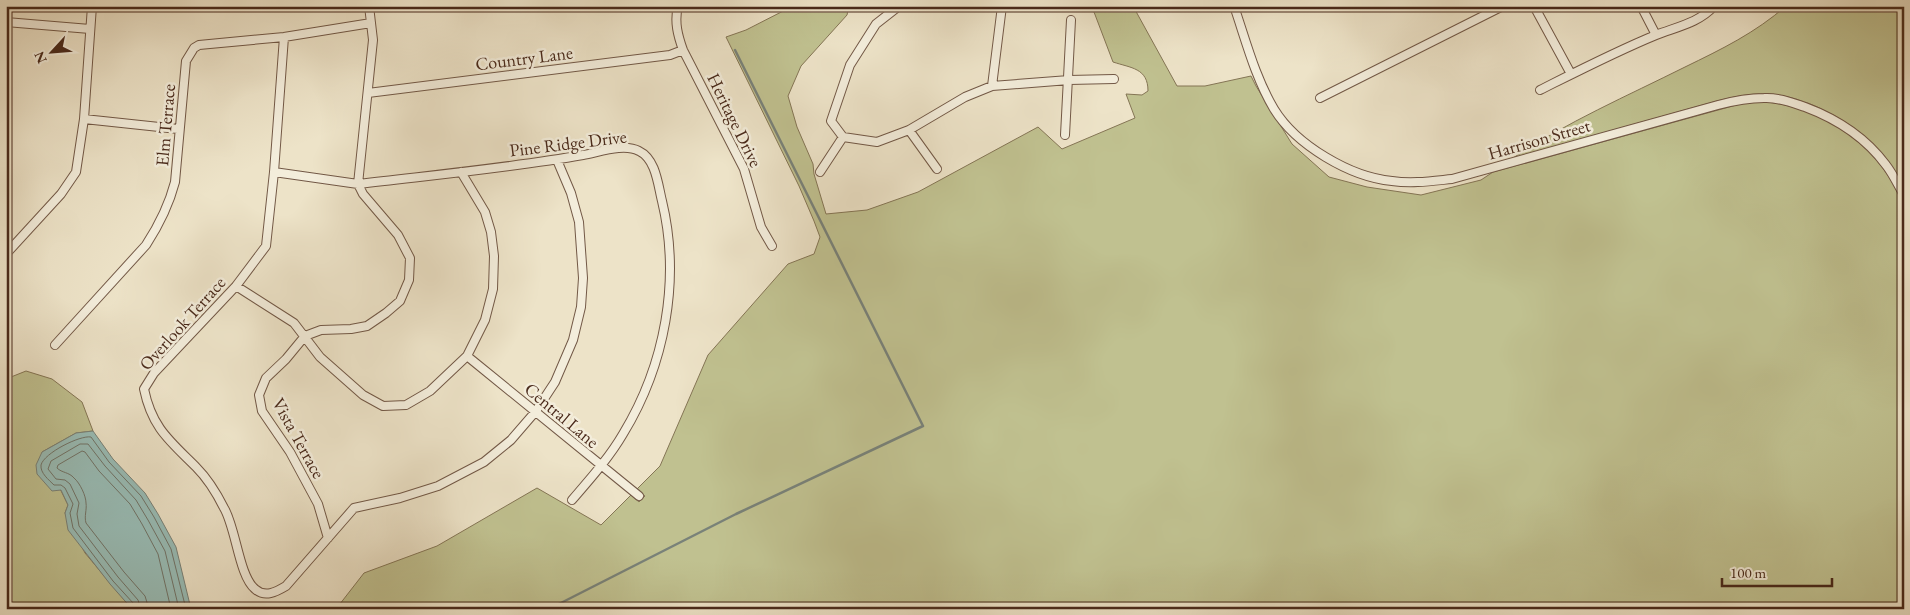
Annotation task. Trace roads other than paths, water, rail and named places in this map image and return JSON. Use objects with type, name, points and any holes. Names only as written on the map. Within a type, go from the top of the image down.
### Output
[{"type":"street","points":[[6,254],[71,182],[76,172],[84,119],[92,6]]},
{"type":"street","points":[[306,336],[321,330],[352,329],[367,326],[386,314],[400,301],[409,280],[410,258],[398,235],[363,194],[358,184],[372,40],[369,6]]},
{"type":"street","name":"Heritage Drive","points":[[678,6],[676,16],[678,35],[683,50],[744,168],[760,227],[772,246]]},
{"type":"street","points":[[899,6],[876,24],[850,66],[831,121],[843,137],[877,142],[909,130],[965,97],[992,86],[1069,80],[1114,79]]},
{"type":"street","points":[[992,86],[1002,6]]},
{"type":"street","name":"Harrison Street","points":[[1234,6],[1254,64],[1275,111],[1312,148],[1344,167],[1368,176],[1392,182],[1452,179],[1718,105],[1740,100],[1766,98],[1792,102],[1818,112],[1856,134],[1873,149],[1887,166],[1904,195]]},
{"type":"street","points":[[1320,98],[1504,6]]},
{"type":"street","points":[[1534,6],[1570,74]]},
{"type":"street","points":[[1641,6],[1656,35]]},
{"type":"street","points":[[1540,90],[1570,74],[1656,35],[1696,20],[1709,12],[1714,6]]},
{"type":"street","points":[[1065,135],[1071,20]]},
{"type":"street","points":[[6,22],[90,29]]},
{"type":"street","name":"Elm Terrace","points":[[55,345],[140,252],[156,230],[170,198],[174,182],[186,60],[194,48],[199,45],[284,37],[371,23]]},
{"type":"street","name":"Overlook Terrace","points":[[284,37],[274,172],[266,246],[236,286],[154,372],[144,389],[148,406],[168,440],[197,468],[225,509],[233,529],[247,581],[256,590],[266,594],[277,592],[286,586],[354,508],[400,498],[438,486],[484,462],[511,440],[536,411],[555,382],[573,340],[581,307],[583,278],[579,222],[571,193],[557,160]]},
{"type":"street","name":"Country Lane","points":[[368,93],[670,55],[683,50]]},
{"type":"street","points":[[84,119],[178,129]]},
{"type":"street","points":[[909,130],[937,169]]},
{"type":"street","points":[[820,172],[843,137]]},
{"type":"street","name":"Pine Ridge Drive","points":[[274,172],[358,184],[557,160],[625,148],[640,151],[651,162],[665,214],[670,269],[665,330],[656,364],[638,407],[623,436],[601,467],[572,500]]},
{"type":"street","points":[[236,286],[294,323],[306,336],[320,357],[363,395],[383,406],[406,405],[430,391],[467,356],[484,320],[493,289],[494,256],[491,232],[485,212],[461,172]]},
{"type":"street","name":"Vista Terrace","points":[[306,336],[266,378],[259,395],[262,411],[290,452],[318,504],[328,538]]},
{"type":"street","name":"Central Lane","points":[[467,356],[639,496]]},
{"type":"water","points":[[93,431],[113,459],[145,493],[158,514],[176,547],[191,609],[132,609],[68,530],[65,513],[68,505],[61,490],[52,491],[37,474],[36,465],[42,452],[76,433]]},
{"type":"waterway","points":[[549,609],[736,514],[923,426],[735,50]]}]
